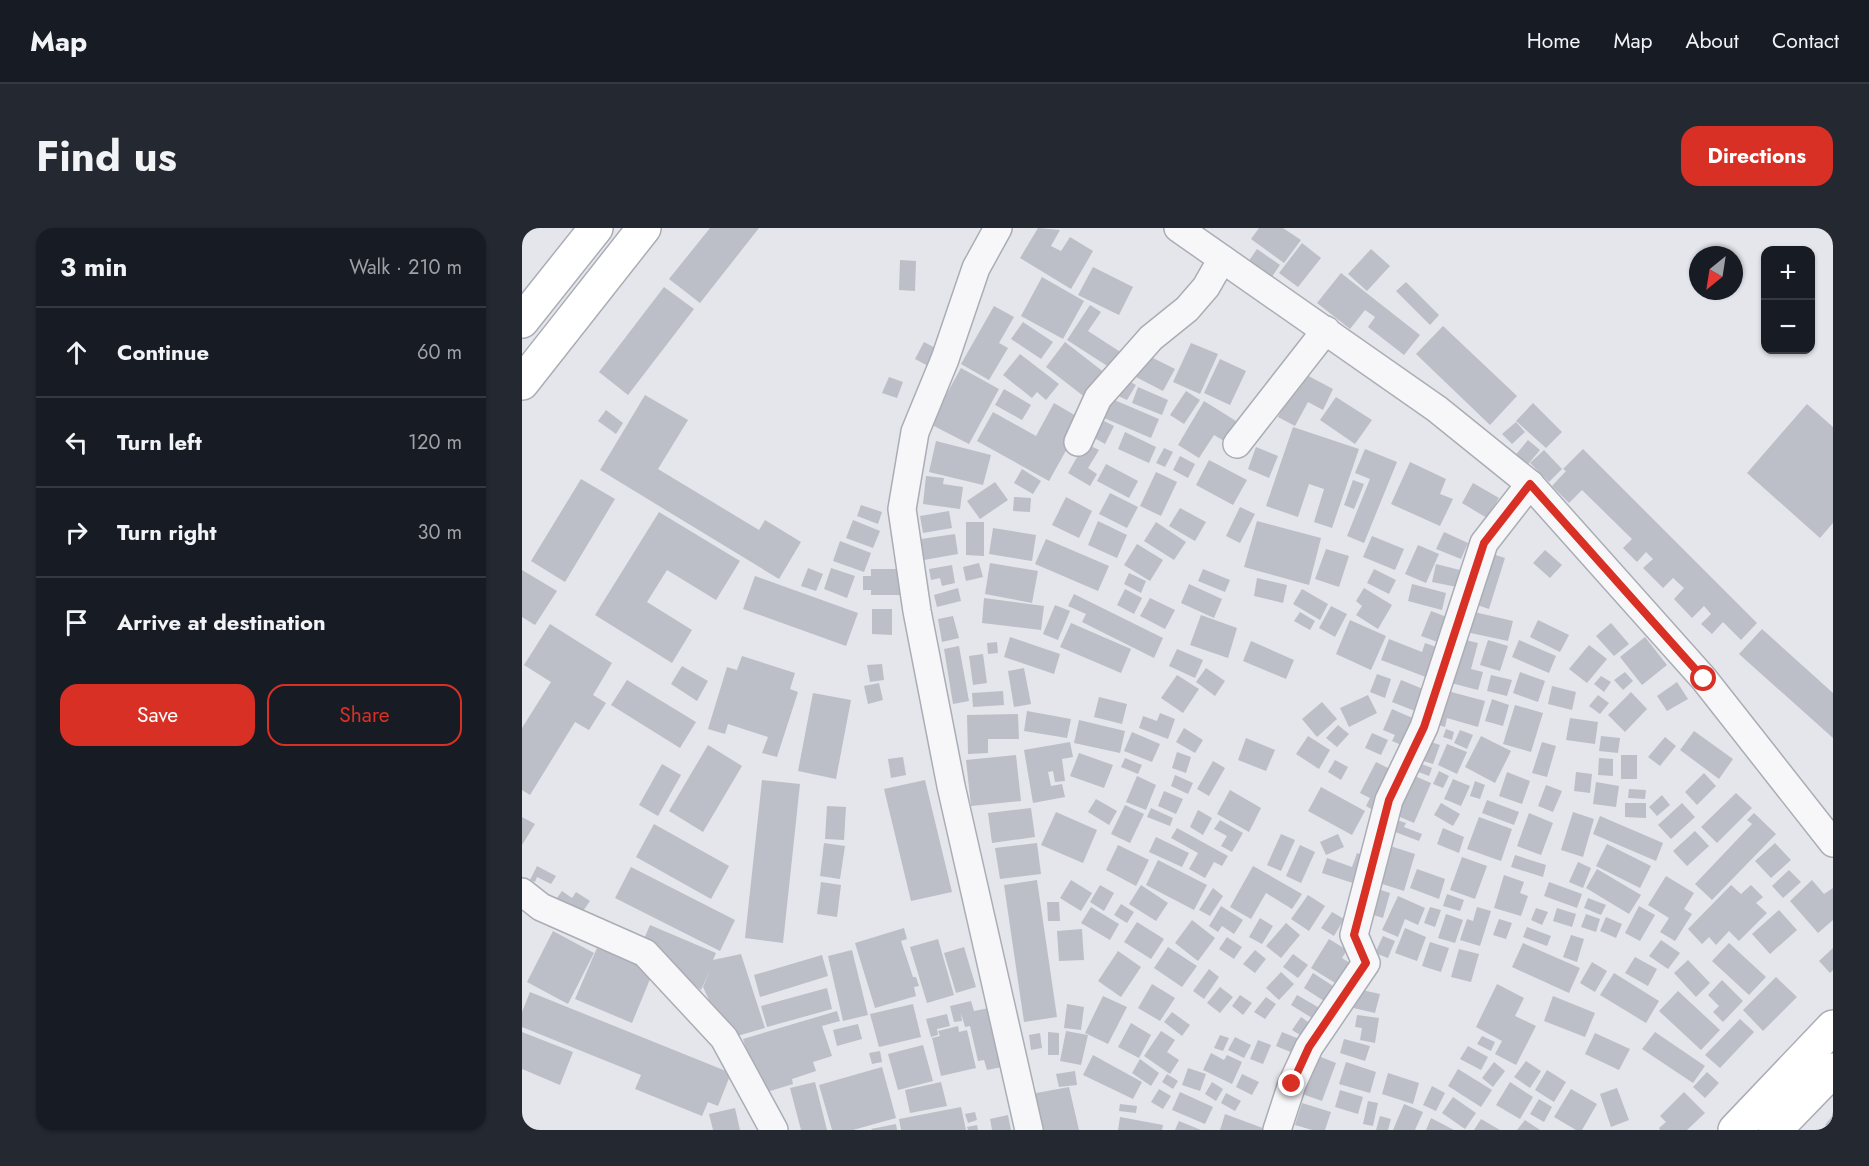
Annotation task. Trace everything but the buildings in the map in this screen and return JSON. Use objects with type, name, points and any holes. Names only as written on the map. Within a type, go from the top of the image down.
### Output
[{"type":"main road","points":[[522,321],[596,228]]},
{"type":"main road","points":[[522,383],[644,228]]},
{"type":"main road","points":[[1735,1130],[1833,1027]]},
{"type":"main road","points":[[1774,1130],[1833,1070]]},
{"type":"street","points":[[998,228],[976,268],[945,359],[915,432],[902,509],[916,611],[951,786],[1029,1130]]},
{"type":"street","points":[[1178,228],[1437,409],[1530,484],[1704,679],[1833,843]]},
{"type":"street","points":[[1078,442],[1098,398],[1151,338],[1187,309],[1206,287],[1222,259]]},
{"type":"street","points":[[1237,444],[1326,330]]},
{"type":"street","points":[[1277,1130],[1292,1084],[1309,1047],[1366,963],[1354,935],[1389,800],[1424,727],[1484,543],[1530,484]]},
{"type":"street","points":[[522,892],[541,907],[645,953],[724,1038],[774,1130]]},
{"type":"route","points":[[1292,1084],[1309,1047],[1366,963],[1354,935],[1380,843],[1389,800],[1424,727],[1484,543],[1530,484],[1704,679]]}]
